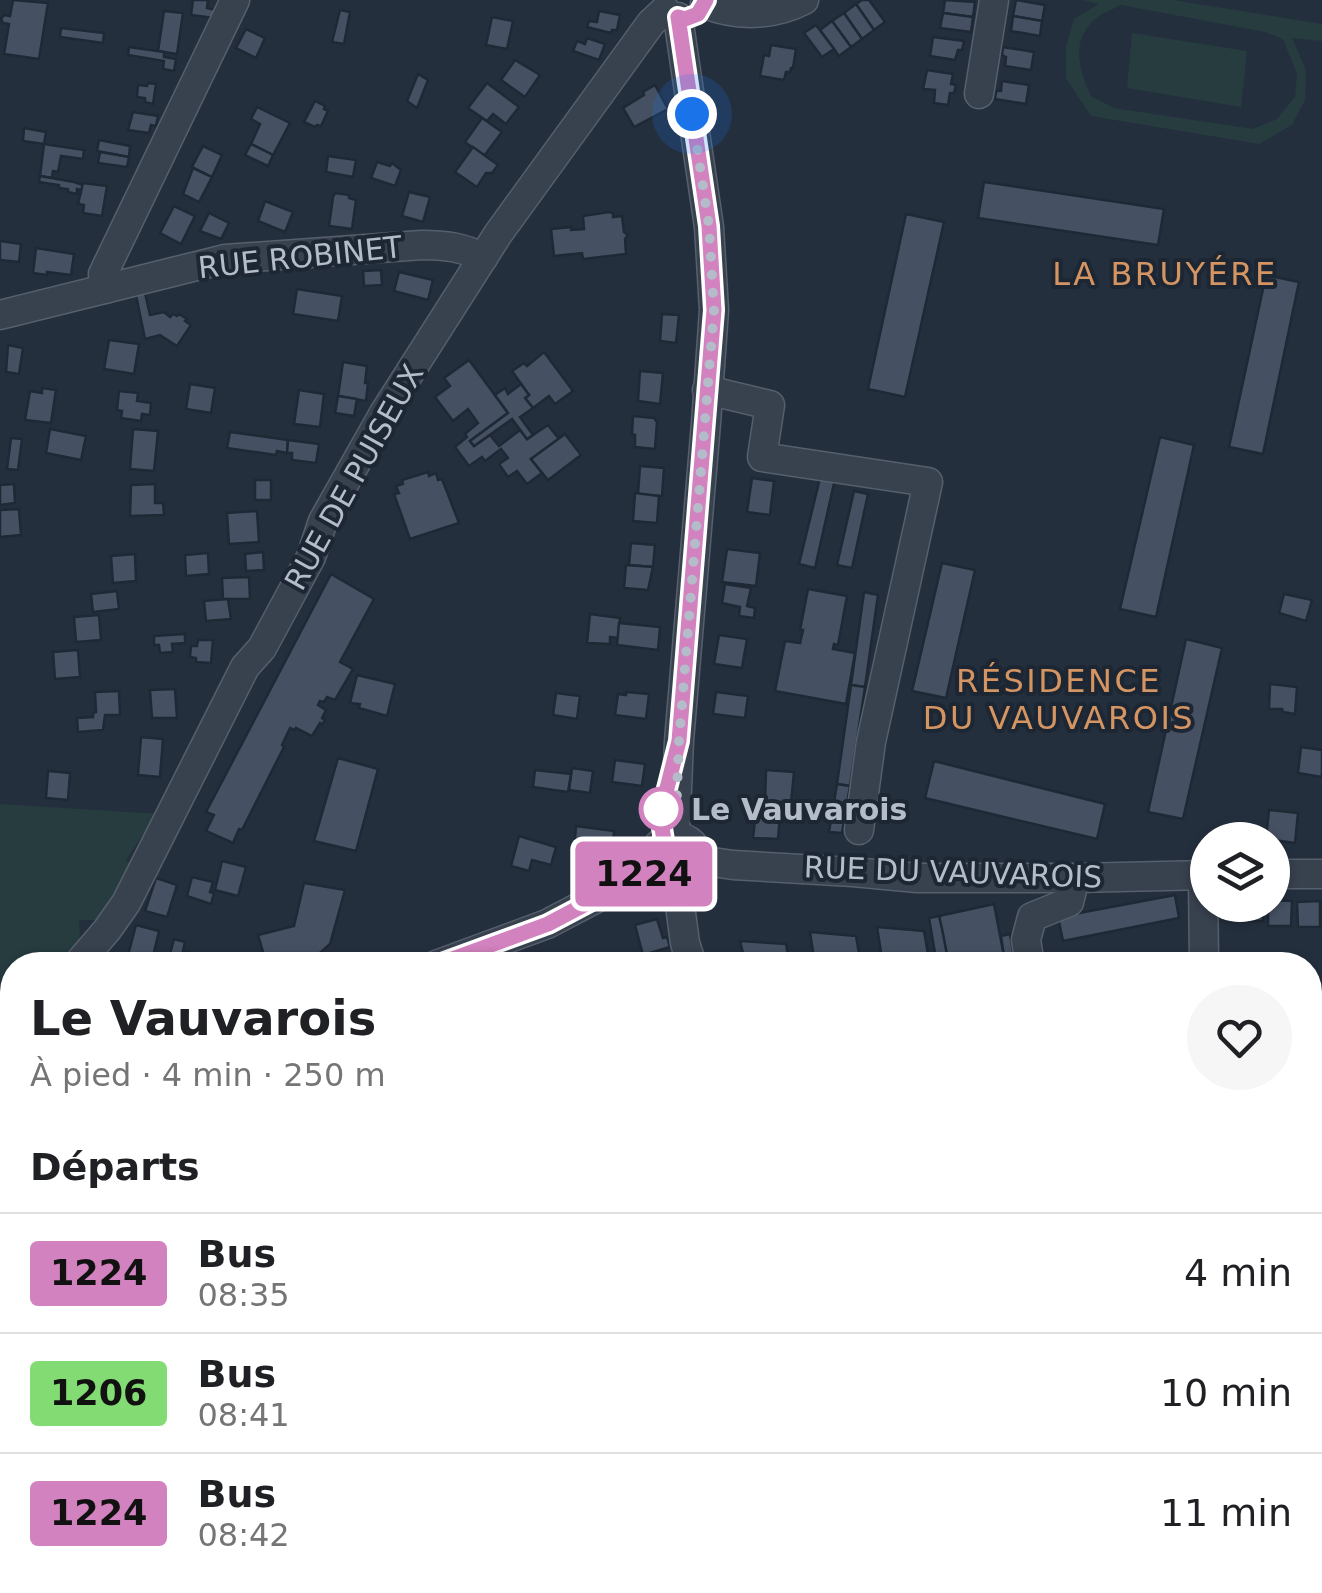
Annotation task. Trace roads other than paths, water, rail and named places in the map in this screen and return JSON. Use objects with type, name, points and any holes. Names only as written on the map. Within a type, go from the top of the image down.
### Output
[{"type":"street","points":[[104,289],[103,274],[236,0]]},
{"type":"street","points":[[669,9],[685,19],[698,14],[706,2],[726,12],[754,14],[790,8],[804,0]]},
{"type":"street","points":[[979,94],[994,0]]},
{"type":"street","points":[[669,9],[709,226],[714,310],[679,741],[675,836]]},
{"type":"street","name":"RUE DE PUISEUX","points":[[88,952],[126,903],[246,667],[262,648],[311,557],[323,521],[384,413],[498,234],[651,23],[669,9]]},
{"type":"street","name":"RUE ROBINET","points":[[0,315],[225,259],[422,245],[469,250],[483,258]]},
{"type":"street","points":[[707,390],[770,405],[762,457],[928,482],[871,742],[859,830]]},
{"type":"street","points":[[478,952],[665,876],[691,877],[699,860],[693,844],[675,836],[657,846],[652,858],[665,876],[688,952]]},
{"type":"street","name":"RUE DU VAUVAROIS","points":[[699,860],[917,878],[1190,875]]},
{"type":"street","points":[[1290,874],[1322,874]]},
{"type":"street","points":[[1028,952],[1026,940],[1032,917],[1069,902],[1074,878]]},
{"type":"street","points":[[1204,922],[1204,952]]},
{"type":"place","name":"Le Vauvarois","points":[[661,809]]},
{"type":"district","name":"LA BRUYÉRE","points":[[1165,274]]},
{"type":"district","name":"RÉSIDENCE DU VAUVAROIS","points":[[1059,700]]}]
